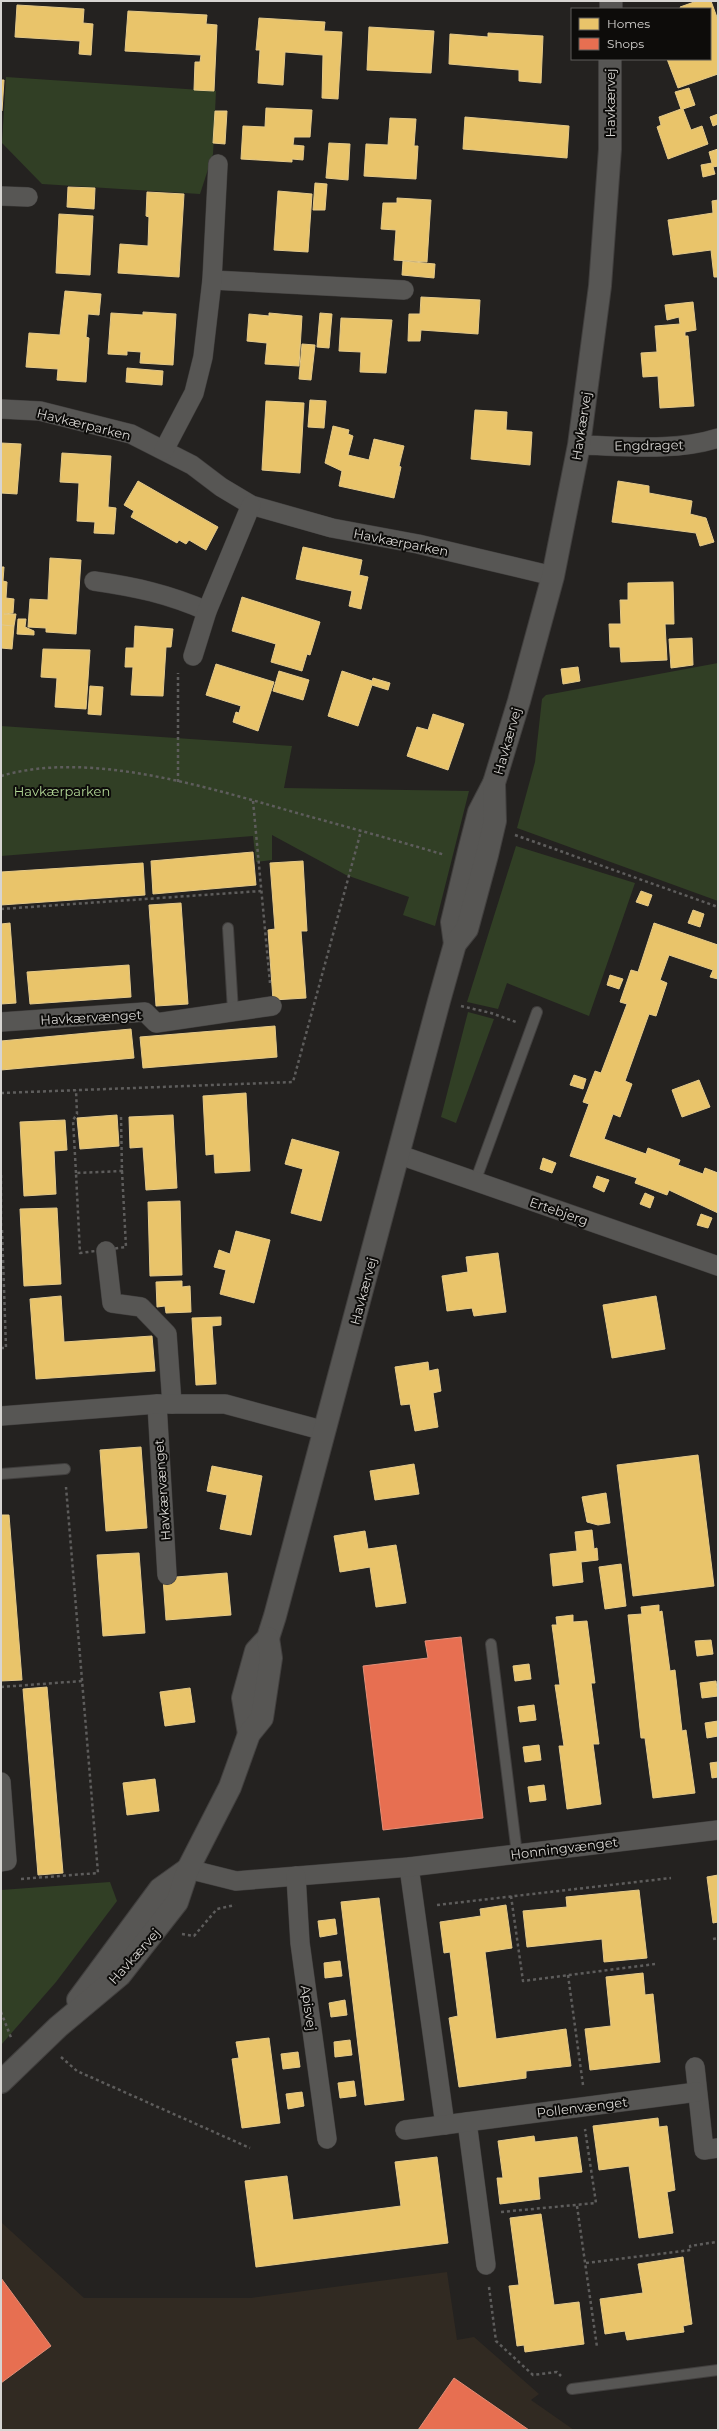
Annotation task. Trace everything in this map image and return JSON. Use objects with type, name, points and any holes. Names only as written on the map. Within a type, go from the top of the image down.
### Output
[{"type":"street","name":"Havkærvej","points":[[58,2027],[120,1975],[164,1922],[177,1902],[188,1869],[230,1787],[249,1734],[262,1718],[271,1658],[268,1638],[400,1155],[439,1001],[455,944],[467,929],[487,855],[495,821],[494,783],[552,576],[579,445],[600,286],[610,149],[610,60]]},
{"type":"street","points":[[164,450],[194,394],[203,356],[212,280],[218,164]]},
{"type":"street","points":[[1,196],[28,197]]},
{"type":"street","points":[[212,280],[404,290]]},
{"type":"street","name":"Havkærparken","points":[[1,409],[40,411],[131,434],[192,465],[221,487],[251,505],[332,528],[418,544],[552,576]]},
{"type":"street","name":"Engdraget","points":[[579,445],[670,446],[702,443],[718,438]]},
{"type":"street","points":[[193,656],[207,610],[251,505]]},
{"type":"street","points":[[94,580],[137,587],[171,596],[207,610]]},
{"type":"street","name":"Havkærvænget","points":[[1,1022],[145,1012],[156,1023],[272,1006]]},
{"type":"street","name":"Ertebjerg","points":[[400,1155],[718,1266]]},
{"type":"street","name":"Havkærvænget","points":[[106,1251],[112,1303],[141,1307],[167,1334],[164,1404],[167,1575]]},
{"type":"street","points":[[1,1416],[164,1404],[225,1404],[325,1431]]},
{"type":"street","points":[[1,1782],[7,1861],[1,1862]]},
{"type":"street","name":"Honningvænget","points":[[188,1869],[236,1881],[409,1867],[718,1830]]},
{"type":"street","points":[[409,1867],[445,2125]]},
{"type":"street","name":"Havkærvej","points":[[1,2082],[58,2027],[160,1889],[188,1869]]},
{"type":"street","name":"Apisvej","points":[[296,1876],[300,1943],[327,2139]]},
{"type":"street","points":[[695,2067],[704,2150],[718,2148]]},
{"type":"street","name":"Pollenvænget","points":[[405,2130],[697,2092]]},
{"type":"street","points":[[466,2122],[486,2265]]},
{"type":"lane","points":[[228,928],[233,1011]]},
{"type":"lane","points":[[475,1182],[537,1012]]},
{"type":"lane","points":[[1,1474],[65,1469]]},
{"type":"lane","points":[[491,1644],[517,1854]]},
{"type":"lane","points":[[572,2389],[718,2370]]},
{"type":"path","points":[[178,782],[178,663],[184,654],[193,656]]},
{"type":"path","points":[[1,776],[15,772],[57,767],[108,770],[178,782],[253,801],[447,855]]},
{"type":"path","points":[[253,801],[272,1006]]},
{"type":"path","points":[[516,836],[718,907]]},
{"type":"path","points":[[1,908],[261,891]]},
{"type":"path","points":[[439,1001],[491,1012],[531,1027]]},
{"type":"path","points":[[76,1090],[76,1114],[72,1120],[80,1253],[106,1251],[126,1247],[121,1117]]},
{"type":"path","points":[[76,1173],[122,1171]]},
{"type":"path","points":[[1,1175],[6,1348],[1,1348]]},
{"type":"path","points":[[16,1879],[98,1873],[65,1469]]},
{"type":"path","points":[[1,1687],[82,1681]]},
{"type":"path","points":[[415,1908],[671,1878]]},
{"type":"path","points":[[511,1896],[523,1981],[655,1964]]},
{"type":"path","points":[[164,1922],[182,1934],[194,1936],[217,1909],[238,1905]]},
{"type":"path","points":[[713,1939],[718,1938]]},
{"type":"path","points":[[479,2214],[577,2206],[596,2203],[568,1975]]},
{"type":"path","points":[[43,2043],[77,2071],[250,2148]]},
{"type":"path","points":[[577,2206],[597,2347]]},
{"type":"path","points":[[586,2263],[691,2250],[690,2246],[716,2242]]},
{"type":"path","points":[[486,2265],[496,2341],[533,2375],[557,2372],[572,2389]]},
{"type":"shaded area","points":[[1,2222],[84,2298],[251,2298],[447,2272],[457,2340],[474,2337],[539,2394],[531,2400],[574,2430],[1,2430]]},
{"type":"green space","points":[[6,77],[216,91],[213,154],[200,194],[42,184],[2,143]]},
{"type":"green space","points":[[718,663],[718,901],[517,828],[535,762],[542,699],[546,695]]},
{"type":"green space","name":"Havkærparken","points":[[1,726],[292,746],[284,788],[469,791],[435,926],[403,915],[409,897],[346,875],[272,835],[272,860],[256,862],[253,836],[1,856]]},
{"type":"green space","points":[[516,846],[635,883],[589,1016],[507,983],[498,1009],[467,1002]]},
{"type":"green space","points":[[468,1012],[494,1019],[456,1123],[441,1117]]},
{"type":"green space","points":[[110,1882],[117,1901],[56,1982],[1,2045],[1,1890]]},
{"type":"building: Homes","points":[[697,1],[711,1],[718,20],[718,74],[678,88],[667,60],[711,60],[711,8],[680,7]]},
{"type":"building: Homes","points":[[17,5],[84,9],[83,23],[93,24],[91,55],[79,54],[80,41],[15,37]]},
{"type":"building: Homes","points":[[128,11],[207,15],[206,24],[217,25],[214,91],[194,90],[195,62],[200,62],[201,55],[125,51]]},
{"type":"building: Homes","points":[[259,18],[325,22],[324,31],[342,32],[338,99],[322,98],[323,55],[285,52],[283,85],[258,83],[260,50],[256,50]]},
{"type":"building: Homes","points":[[369,27],[434,31],[431,73],[367,70]]},
{"type":"building: Homes","points":[[488,33],[543,36],[541,83],[519,81],[519,70],[449,64],[450,34],[488,37]]},
{"type":"building: Homes","points":[[1,80],[4,80],[2,111],[1,111]]},
{"type":"building: Homes","points":[[689,88],[695,105],[683,109],[691,130],[702,126],[708,144],[668,159],[657,127],[661,125],[659,117],[681,109],[675,92]]},
{"type":"building: Homes","points":[[266,108],[312,110],[310,137],[294,137],[293,145],[304,146],[303,160],[292,159],[292,162],[241,159],[243,126],[265,127]]},
{"type":"building: Homes","points":[[215,111],[227,111],[225,144],[213,143]]},
{"type":"building: Homes","points":[[718,114],[718,124],[713,126],[710,117]]},
{"type":"building: Homes","points":[[465,117],[569,126],[567,158],[463,149]]},
{"type":"building: Homes","points":[[390,118],[416,119],[414,146],[418,146],[416,179],[364,176],[366,144],[388,145]]},
{"type":"building: Homes","points":[[329,143],[350,144],[348,180],[326,178]]},
{"type":"building: Homes","points":[[718,149],[718,166],[713,167],[715,174],[703,177],[701,165],[712,163],[709,152]]},
{"type":"building: Homes","points":[[315,183],[327,184],[325,210],[313,210]]},
{"type":"building: Homes","points":[[68,187],[95,188],[94,209],[67,207]]},
{"type":"building: Homes","points":[[278,191],[312,194],[308,252],[274,250]]},
{"type":"building: Homes","points":[[147,192],[184,194],[179,277],[118,273],[120,244],[148,246],[149,217],[146,216]]},
{"type":"building: Homes","points":[[397,198],[431,200],[427,262],[394,260],[396,230],[381,229],[383,203],[397,203]]},
{"type":"building: Homes","points":[[718,200],[718,277],[714,277],[711,250],[673,255],[668,220],[713,213],[712,201]]},
{"type":"building: Homes","points":[[59,214],[93,216],[90,275],[56,273]]},
{"type":"building: Homes","points":[[403,261],[435,264],[434,278],[402,275]]},
{"type":"building: Homes","points":[[65,291],[101,294],[99,315],[88,314],[86,337],[89,338],[86,382],[57,380],[58,369],[26,367],[29,333],[60,335]]},
{"type":"building: Homes","points":[[421,297],[480,300],[478,334],[421,330],[420,341],[408,341],[409,314],[420,314]]},
{"type":"building: Homes","points":[[693,302],[696,330],[685,332],[685,336],[688,336],[694,406],[660,408],[658,376],[643,377],[641,353],[657,352],[655,326],[680,324],[679,317],[667,320],[665,305]]},
{"type":"building: Homes","points":[[143,312],[176,314],[173,365],[140,363],[141,352],[127,351],[127,355],[108,354],[111,313],[143,315]]},
{"type":"building: Homes","points":[[269,313],[302,316],[299,366],[265,364],[267,343],[247,341],[249,314],[269,316]]},
{"type":"building: Homes","points":[[320,313],[332,314],[329,348],[317,347]]},
{"type":"building: Homes","points":[[341,318],[392,320],[386,373],[360,372],[361,352],[339,351]]},
{"type":"building: Homes","points":[[302,344],[315,345],[311,380],[299,379]]},
{"type":"building: Homes","points":[[127,368],[163,371],[162,385],[126,382]]},
{"type":"building: Homes","points":[[310,400],[326,401],[324,428],[308,427]]},
{"type":"building: Homes","points":[[266,401],[304,403],[300,473],[262,470]]},
{"type":"building: Homes","points":[[475,410],[507,412],[506,430],[532,432],[530,465],[471,459]]},
{"type":"building: Homes","points":[[333,426],[349,430],[348,434],[353,436],[348,455],[369,460],[374,439],[404,446],[394,498],[339,486],[342,471],[325,463]]},
{"type":"building: Homes","points":[[1,443],[21,444],[17,494],[1,493]]},
{"type":"building: Homes","points":[[62,453],[111,456],[108,507],[116,508],[114,534],[94,533],[95,522],[77,521],[79,483],[60,482]]},
{"type":"building: Homes","points":[[138,481],[218,527],[206,550],[189,540],[186,544],[179,540],[177,543],[131,517],[134,511],[124,505]]},
{"type":"building: Homes","points":[[618,481],[649,486],[649,493],[692,501],[690,514],[706,518],[714,542],[700,546],[696,533],[612,522]]},
{"type":"building: Homes","points":[[303,547],[362,560],[359,575],[368,577],[361,609],[349,606],[352,591],[296,579]]},
{"type":"building: Homes","points":[[50,558],[81,560],[76,634],[46,632],[46,628],[28,627],[30,599],[48,600]]},
{"type":"building: Homes","points":[[1,567],[4,567],[3,581],[7,582],[6,598],[14,599],[13,613],[4,614],[16,614],[14,626],[1,625]]},
{"type":"building: Homes","points":[[673,582],[674,624],[665,624],[667,660],[621,662],[620,647],[610,647],[609,624],[621,624],[620,600],[628,600],[628,583]]},
{"type":"building: Homes","points":[[242,597],[320,622],[310,655],[307,654],[302,671],[271,662],[276,644],[232,631]]},
{"type":"building: Homes","points":[[18,619],[26,619],[25,627],[34,631],[34,635],[17,634]]},
{"type":"building: Homes","points":[[1,625],[14,626],[12,649],[1,648]]},
{"type":"building: Homes","points":[[135,626],[173,629],[171,647],[166,647],[163,696],[131,695],[133,667],[125,667],[126,648],[134,648]]},
{"type":"building: Homes","points":[[692,638],[693,665],[671,668],[669,639]]},
{"type":"building: Homes","points":[[43,649],[90,650],[86,709],[55,707],[57,678],[41,677]]},
{"type":"building: Homes","points":[[216,664],[274,682],[258,731],[233,722],[236,712],[239,713],[241,706],[206,695]]},
{"type":"building: Homes","points":[[578,667],[580,681],[563,684],[561,669]]},
{"type":"building: Homes","points":[[279,671],[309,680],[303,700],[273,691]]},
{"type":"building: Homes","points":[[342,671],[372,681],[373,678],[390,683],[388,690],[372,685],[358,726],[328,716]]},
{"type":"building: Homes","points":[[90,686],[103,687],[101,715],[88,714]]},
{"type":"building: Homes","points":[[433,714],[464,724],[448,770],[407,756],[417,727],[428,730]]},
{"type":"building: Homes","points":[[253,852],[256,885],[153,894],[151,861]]},
{"type":"building: Homes","points":[[303,861],[307,931],[301,931],[306,998],[273,1000],[268,930],[275,929],[270,863]]},
{"type":"building: Homes","points":[[143,863],[145,895],[1,905],[1,872]]},
{"type":"building: Homes","points":[[641,891],[652,895],[648,906],[636,902]]},
{"type":"building: Homes","points":[[181,903],[188,1004],[156,1006],[149,905]]},
{"type":"building: Homes","points":[[693,910],[704,914],[700,927],[688,923]]},
{"type":"building: Homes","points":[[10,923],[16,1003],[1,1004],[1,924]]},
{"type":"building: Homes","points":[[654,923],[718,945],[718,979],[710,977],[713,970],[669,955],[660,980],[667,983],[656,1016],[649,1014],[625,1081],[632,1084],[620,1117],[613,1114],[604,1139],[646,1154],[648,1148],[680,1160],[678,1165],[703,1174],[705,1168],[718,1173],[718,1213],[669,1190],[667,1195],[635,1183],[637,1178],[570,1156],[589,1104],[583,1102],[595,1071],[601,1073],[627,1004],[620,1002],[631,970],[638,972]]},
{"type":"building: Homes","points":[[129,965],[131,997],[30,1004],[27,972]]},
{"type":"building: Homes","points":[[610,975],[623,979],[619,989],[607,985]]},
{"type":"building: Homes","points":[[275,1026],[277,1057],[143,1068],[140,1037]]},
{"type":"building: Homes","points":[[131,1029],[134,1058],[1,1070],[1,1041]]},
{"type":"building: Homes","points":[[574,1075],[586,1079],[583,1089],[570,1085]]},
{"type":"building: Homes","points":[[699,1080],[710,1107],[682,1117],[672,1090]]},
{"type":"building: Homes","points":[[246,1093],[250,1171],[215,1173],[214,1154],[206,1155],[203,1096]]},
{"type":"building: Homes","points":[[117,1115],[119,1146],[80,1149],[77,1118]]},
{"type":"building: Homes","points":[[173,1115],[177,1188],[146,1190],[143,1147],[130,1148],[129,1117]]},
{"type":"building: Homes","points":[[65,1120],[67,1150],[54,1151],[56,1194],[24,1196],[20,1122]]},
{"type":"building: Homes","points":[[292,1139],[339,1152],[321,1221],[291,1213],[303,1169],[285,1164]]},
{"type":"building: Homes","points":[[543,1158],[556,1163],[552,1173],[540,1169]]},
{"type":"building: Homes","points":[[597,1176],[609,1180],[604,1192],[593,1187]]},
{"type":"building: Homes","points":[[645,1193],[654,1197],[650,1208],[640,1204]]},
{"type":"building: Homes","points":[[180,1201],[182,1275],[150,1276],[148,1202]]},
{"type":"building: Homes","points":[[57,1208],[61,1284],[24,1286],[20,1209]]},
{"type":"building: Homes","points":[[701,1214],[712,1218],[708,1228],[697,1225]]},
{"type":"building: Homes","points":[[236,1231],[270,1240],[254,1303],[220,1294],[226,1270],[214,1267],[219,1250],[230,1254]]},
{"type":"building: Homes","points":[[498,1253],[506,1312],[474,1316],[472,1308],[447,1311],[442,1276],[468,1272],[466,1257]]},
{"type":"building: Homes","points":[[182,1281],[182,1287],[190,1286],[191,1312],[166,1313],[165,1306],[157,1307],[156,1282]]},
{"type":"building: Homes","points":[[61,1296],[64,1342],[152,1336],[155,1371],[36,1379],[30,1299]]},
{"type":"building: Homes","points":[[656,1296],[665,1349],[612,1358],[603,1305]]},
{"type":"building: Homes","points":[[221,1317],[221,1325],[212,1326],[216,1384],[196,1385],[192,1318]]},
{"type":"building: Homes","points":[[428,1362],[429,1371],[438,1369],[441,1391],[433,1393],[438,1427],[415,1431],[410,1404],[401,1405],[395,1367]]},
{"type":"building: Homes","points":[[141,1447],[147,1528],[106,1531],[100,1450]]},
{"type":"building: Homes","points":[[698,1455],[714,1586],[633,1596],[617,1465]]},
{"type":"building: Homes","points":[[414,1464],[419,1494],[375,1500],[370,1471]]},
{"type":"building: Homes","points":[[212,1466],[262,1476],[251,1535],[220,1529],[227,1495],[207,1491]]},
{"type":"building: Homes","points":[[606,1493],[610,1523],[598,1525],[587,1522],[582,1497]]},
{"type":"building: Homes","points":[[1,1515],[9,1515],[22,1680],[1,1681]]},
{"type":"building: Homes","points":[[592,1530],[594,1549],[597,1548],[598,1560],[581,1562],[583,1582],[553,1586],[550,1554],[577,1551],[575,1532]]},
{"type":"building: Homes","points":[[365,1531],[368,1549],[396,1545],[406,1603],[376,1607],[370,1567],[340,1572],[334,1536]]},
{"type":"building: Homes","points":[[139,1553],[145,1633],[103,1636],[97,1555]]},
{"type":"building: Homes","points":[[621,1564],[626,1606],[605,1609],[599,1567]]},
{"type":"building: Homes","points":[[227,1573],[231,1615],[166,1620],[163,1578]]},
{"type":"building: Homes","points":[[659,1605],[659,1612],[662,1611],[670,1671],[675,1670],[682,1731],[686,1730],[695,1793],[653,1798],[645,1738],[641,1738],[628,1615],[642,1614],[641,1607]]},
{"type":"building: Homes","points":[[573,1615],[573,1622],[587,1621],[595,1683],[591,1683],[599,1744],[593,1744],[601,1804],[567,1809],[559,1746],[564,1746],[555,1685],[560,1685],[552,1625],[557,1625],[556,1617]]},
{"type":"building: Homes","points":[[711,1640],[713,1654],[697,1656],[695,1641]]},
{"type":"building: Homes","points":[[529,1664],[531,1679],[515,1681],[513,1666]]},
{"type":"building: Homes","points":[[716,1681],[718,1696],[702,1698],[700,1683]]},
{"type":"building: Homes","points":[[47,1687],[63,1873],[38,1875],[23,1689]]},
{"type":"building: Homes","points":[[190,1688],[195,1722],[165,1726],[160,1692]]},
{"type":"building: Homes","points":[[534,1705],[536,1720],[520,1722],[518,1707]]},
{"type":"building: Homes","points":[[718,1721],[718,1736],[707,1738],[705,1723]]},
{"type":"building: Homes","points":[[539,1745],[541,1760],[525,1762],[523,1747]]},
{"type":"building: Homes","points":[[718,1762],[718,1777],[712,1778],[710,1763]]},
{"type":"building: Homes","points":[[155,1779],[159,1811],[127,1815],[123,1783]]},
{"type":"building: Homes","points":[[544,1785],[546,1800],[530,1802],[528,1787]]},
{"type":"building: Homes","points":[[718,1875],[718,1922],[713,1923],[707,1877]]},
{"type":"building: Homes","points":[[639,1890],[647,1958],[604,1962],[602,1939],[527,1947],[523,1911],[567,1907],[566,1897]]},
{"type":"building: Homes","points":[[379,1898],[404,2100],[365,2105],[341,1902]]},
{"type":"building: Homes","points":[[506,1905],[512,1948],[485,1952],[496,2039],[566,2029],[571,2066],[526,2071],[526,2078],[459,2087],[449,2018],[458,2016],[450,1952],[444,1953],[440,1922],[481,1916],[480,1909]]},
{"type":"building: Homes","points":[[335,1919],[337,1934],[320,1937],[318,1921]]},
{"type":"building: Homes","points":[[340,1961],[342,1976],[325,1978],[324,1963]]},
{"type":"building: Homes","points":[[643,1973],[645,1995],[653,1994],[660,2062],[590,2070],[585,2029],[611,2026],[606,1977]]},
{"type":"building: Homes","points":[[345,2000],[347,2015],[331,2017],[329,2003]]},
{"type":"building: Homes","points":[[269,2038],[280,2123],[242,2128],[232,2059],[239,2058],[236,2042]]},
{"type":"building: Homes","points":[[350,2040],[352,2055],[335,2057],[334,2042]]},
{"type":"building: Homes","points":[[298,2052],[300,2067],[283,2069],[281,2054]]},
{"type":"building: Homes","points":[[354,2081],[356,2096],[340,2098],[338,2083]]},
{"type":"building: Homes","points":[[302,2092],[304,2106],[288,2109],[286,2094]]},
{"type":"building: Homes","points":[[658,2118],[659,2127],[667,2126],[675,2190],[667,2192],[673,2233],[639,2238],[629,2166],[599,2170],[593,2126]]},
{"type":"building: Homes","points":[[534,2136],[535,2142],[577,2137],[582,2172],[538,2177],[540,2199],[500,2204],[497,2178],[503,2178],[498,2141]]},
{"type":"building: Homes","points":[[437,2157],[448,2243],[256,2267],[245,2181],[287,2176],[293,2220],[401,2206],[395,2162]]},
{"type":"building: Homes","points":[[541,2214],[554,2305],[579,2302],[584,2344],[525,2352],[524,2345],[517,2346],[509,2286],[519,2285],[510,2218]]},
{"type":"building: Homes","points":[[683,2257],[692,2324],[683,2326],[684,2332],[627,2340],[625,2331],[605,2334],[600,2299],[643,2293],[638,2264]]},
{"type":"building: Shops","points":[[461,1637],[483,1818],[383,1830],[363,1666],[428,1658],[425,1641]]},
{"type":"building: Shops","points":[[1,2278],[51,2346],[1,2383]]},
{"type":"building: Shops","points":[[454,2378],[529,2430],[418,2430]]}]
